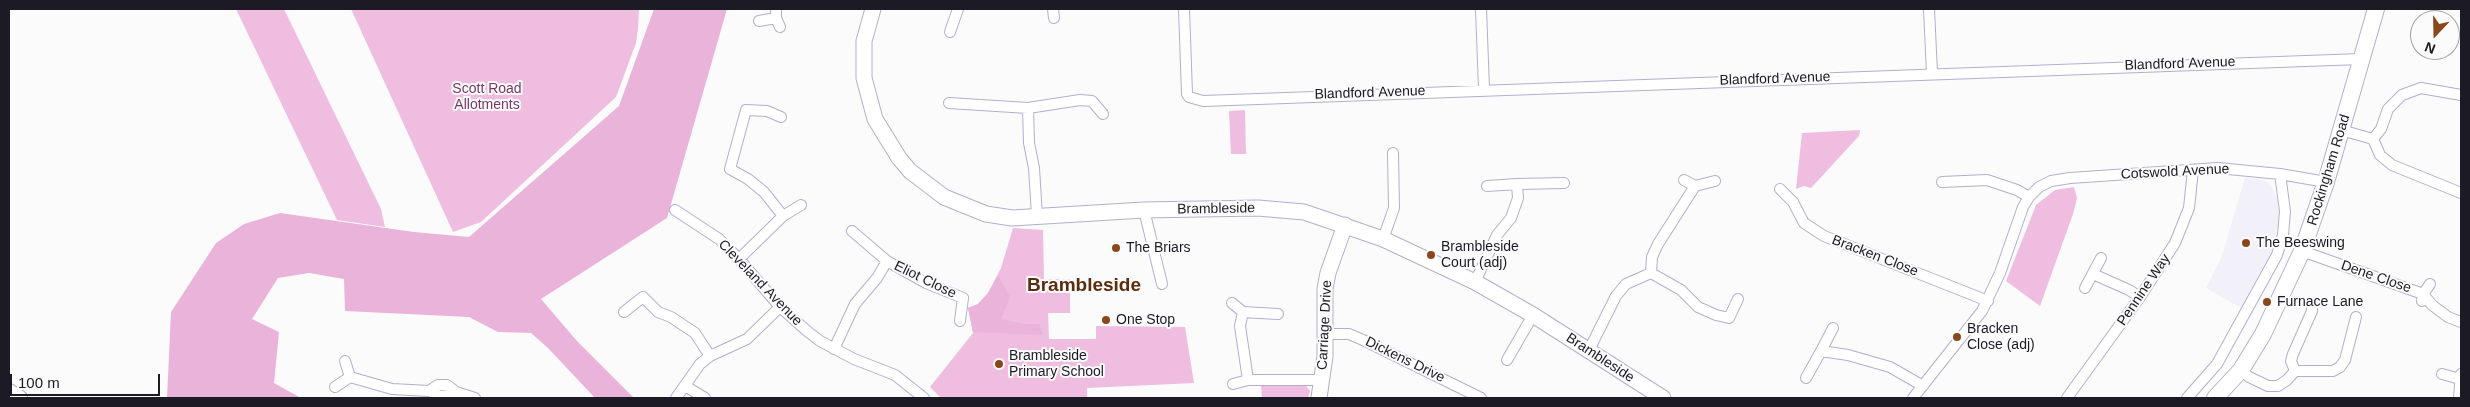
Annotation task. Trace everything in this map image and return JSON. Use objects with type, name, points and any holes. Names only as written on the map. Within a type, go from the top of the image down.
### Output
[{"type":"main road","name":"Rockingham Road","points":[[2215,398],[2241,370],[2282,296],[2302,251],[2326,182],[2376,9]]},
{"type":"main road","points":[[9,392],[19,398]]},
{"type":"street","name":"Brambleside","points":[[873,9],[864,41],[864,78],[875,119],[899,158],[927,185],[944,197],[986,214],[1012,218],[1144,210],[1277,209],[1304,212],[1383,239],[1475,282],[1533,315],[1663,398]]},
{"type":"street","points":[[950,32],[958,9]]},
{"type":"street","name":"Blandford Avenue","points":[[1184,9],[1186,88],[1189,97],[1203,100],[2361,59]]},
{"type":"street","points":[[1481,9],[1484,89]]},
{"type":"street","points":[[1929,9],[1932,73]]},
{"type":"street","points":[[759,21],[777,18]]},
{"type":"street","points":[[2373,138],[2381,129],[2388,109],[2402,96],[2421,88],[2461,95]]},
{"type":"street","points":[[949,103],[1028,108],[1086,100],[1092,101],[1103,114]]},
{"type":"street","points":[[1028,108],[1029,143],[1034,168],[1037,216]]},
{"type":"street","points":[[781,117],[768,110],[746,110],[730,169],[748,179],[764,192],[783,216]]},
{"type":"street","points":[[2341,130],[2373,138]]},
{"type":"street","points":[[2373,138],[2380,155],[2392,165],[2461,193]]},
{"type":"street","points":[[1383,239],[1394,208],[1393,153]]},
{"type":"street","name":"Cotswold Avenue","points":[[2029,197],[2039,187],[2060,180],[2193,170],[2242,169],[2326,182]]},
{"type":"street","name":"Pennine Way","points":[[2067,398],[2165,262],[2185,220],[2191,196],[2193,170]]},
{"type":"street","name":"Rockingham Road","points":[[2187,398],[2222,356],[2277,255],[2283,235],[2285,211],[2280,174]]},
{"type":"street","points":[[1684,180],[1696,186],[1715,181]]},
{"type":"street","points":[[1913,398],[1966,333],[1988,300],[2029,197],[2017,190],[1986,180],[1942,182]]},
{"type":"street","points":[[1487,186],[1564,183]]},
{"type":"street","points":[[1475,282],[1497,235],[1516,207],[1517,184]]},
{"type":"street","points":[[1651,273],[1652,257],[1658,244],[1696,186]]},
{"type":"street","name":"Bracken Close","points":[[1780,189],[1793,202],[1804,222],[1824,236],[1988,300]]},
{"type":"street","points":[[739,259],[783,216],[800,205]]},
{"type":"street","name":"Cleveland Avenue","points":[[675,210],[694,220],[719,239],[739,259],[780,307],[807,331],[834,349],[895,375],[924,398]]},
{"type":"street","points":[[1144,210],[1162,284]]},
{"type":"street","name":"Carriage Drive","points":[[1319,398],[1322,380],[1328,273],[1345,225]]},
{"type":"street","name":"Eliot Close","points":[[852,231],[887,261],[926,283],[967,298],[960,321]]},
{"type":"street","name":"Dene Close","points":[[2302,251],[2422,299]]},
{"type":"street","points":[[2085,288],[2101,258]]},
{"type":"street","name":"Eliot Close","points":[[834,349],[855,304],[878,278],[887,261]]},
{"type":"street","points":[[1651,273],[1681,290],[1698,308],[1730,322],[1738,299]]},
{"type":"street","points":[[1589,350],[1616,296],[1626,284],[1651,273]]},
{"type":"street","points":[[2093,274],[2140,297]]},
{"type":"street","points":[[2430,284],[2422,299],[2448,317],[2461,322]]},
{"type":"street","points":[[624,312],[643,297],[658,312],[671,317],[695,333],[710,356]]},
{"type":"street","points":[[1232,303],[1244,312],[1278,314]]},
{"type":"street","points":[[2295,371],[2291,361],[2292,354],[2312,310],[2312,304]]},
{"type":"street","points":[[676,398],[700,364],[710,356],[747,338],[780,307]]},
{"type":"street","points":[[1244,312],[1240,326],[1248,380]]},
{"type":"street","points":[[1507,360],[1533,315]]},
{"type":"street","points":[[2295,371],[2333,371],[2340,367],[2345,360],[2356,317]]},
{"type":"street","points":[[1806,378],[1832,328]]},
{"type":"street","name":"Dickens Drive","points":[[1325,334],[1348,334],[1363,340],[1481,398]]},
{"type":"street","points":[[1821,351],[1841,354],[1890,367],[1923,386]]},
{"type":"street","points":[[345,361],[350,377]]},
{"type":"street","points":[[2241,370],[2249,377],[2268,386],[2278,386],[2288,380],[2295,371]]},
{"type":"street","points":[[2442,374],[2460,377],[2459,398]]},
{"type":"street","points":[[335,387],[350,377],[392,389],[430,391],[433,386],[443,384],[451,386],[456,392],[474,398]]},
{"type":"street","points":[[1233,384],[1248,380],[1322,380]]},
{"type":"street","points":[[685,386],[705,398]]},
{"type":"shaded area","points":[[654,9],[727,9],[667,218],[541,299],[577,341],[634,398],[595,398],[548,348],[531,333],[498,332],[469,317],[345,311],[344,279],[309,273],[278,278],[252,319],[279,332],[274,383],[301,398],[167,398],[171,312],[216,243],[244,224],[280,213],[414,232],[469,237],[619,106]]},
{"type":"shaded area","points":[[2245,178],[2265,180],[2272,187],[2278,200],[2279,218],[2271,253],[2241,308],[2206,288],[2221,258]]},
{"type":"shaded area","points":[[998,275],[1010,297],[1001,319],[1025,324],[1039,324],[1043,334],[973,332],[968,308],[978,304],[988,293]]},
{"type":"green space","points":[[236,9],[284,9],[381,209],[385,227],[337,220]]},
{"type":"green space","name":"Scott Road Allotments","points":[[351,9],[639,9],[636,43],[616,97],[481,222],[453,232]]},
{"type":"green space","points":[[1245,110],[1246,154],[1231,154],[1229,111]]},
{"type":"green space","points":[[1860,130],[1859,136],[1811,188],[1804,186],[1796,189],[1802,133]]},
{"type":"green space","points":[[2074,187],[2077,198],[2073,214],[2040,306],[2006,281],[2036,205],[2055,190]]},
{"type":"green space","points":[[1013,228],[1043,230],[1044,279],[1070,279],[1070,313],[1048,313],[1049,339],[1096,339],[1096,326],[1185,327],[1194,383],[1087,388],[1087,398],[941,398],[930,387],[973,333],[968,308],[978,304],[988,293],[1001,268]]},
{"type":"green space","points":[[1261,385],[1306,386],[1310,391],[1308,398],[1262,398]]},
{"type":"place","name":"The Beeswing","points":[[2246,243]]},
{"type":"place","name":"The Briars","points":[[1116,248]]},
{"type":"place","name":"Brambleside Court (adj)","points":[[1431,255]]},
{"type":"place","name":"Furnace Lane","points":[[2267,302]]},
{"type":"place","name":"One Stop","points":[[1106,320]]},
{"type":"place","name":"Bracken Close (adj)","points":[[1957,337]]},
{"type":"place","name":"Brambleside Primary School","points":[[999,364]]},
{"type":"district","name":"Brambleside","points":[[1084,286]]}]
